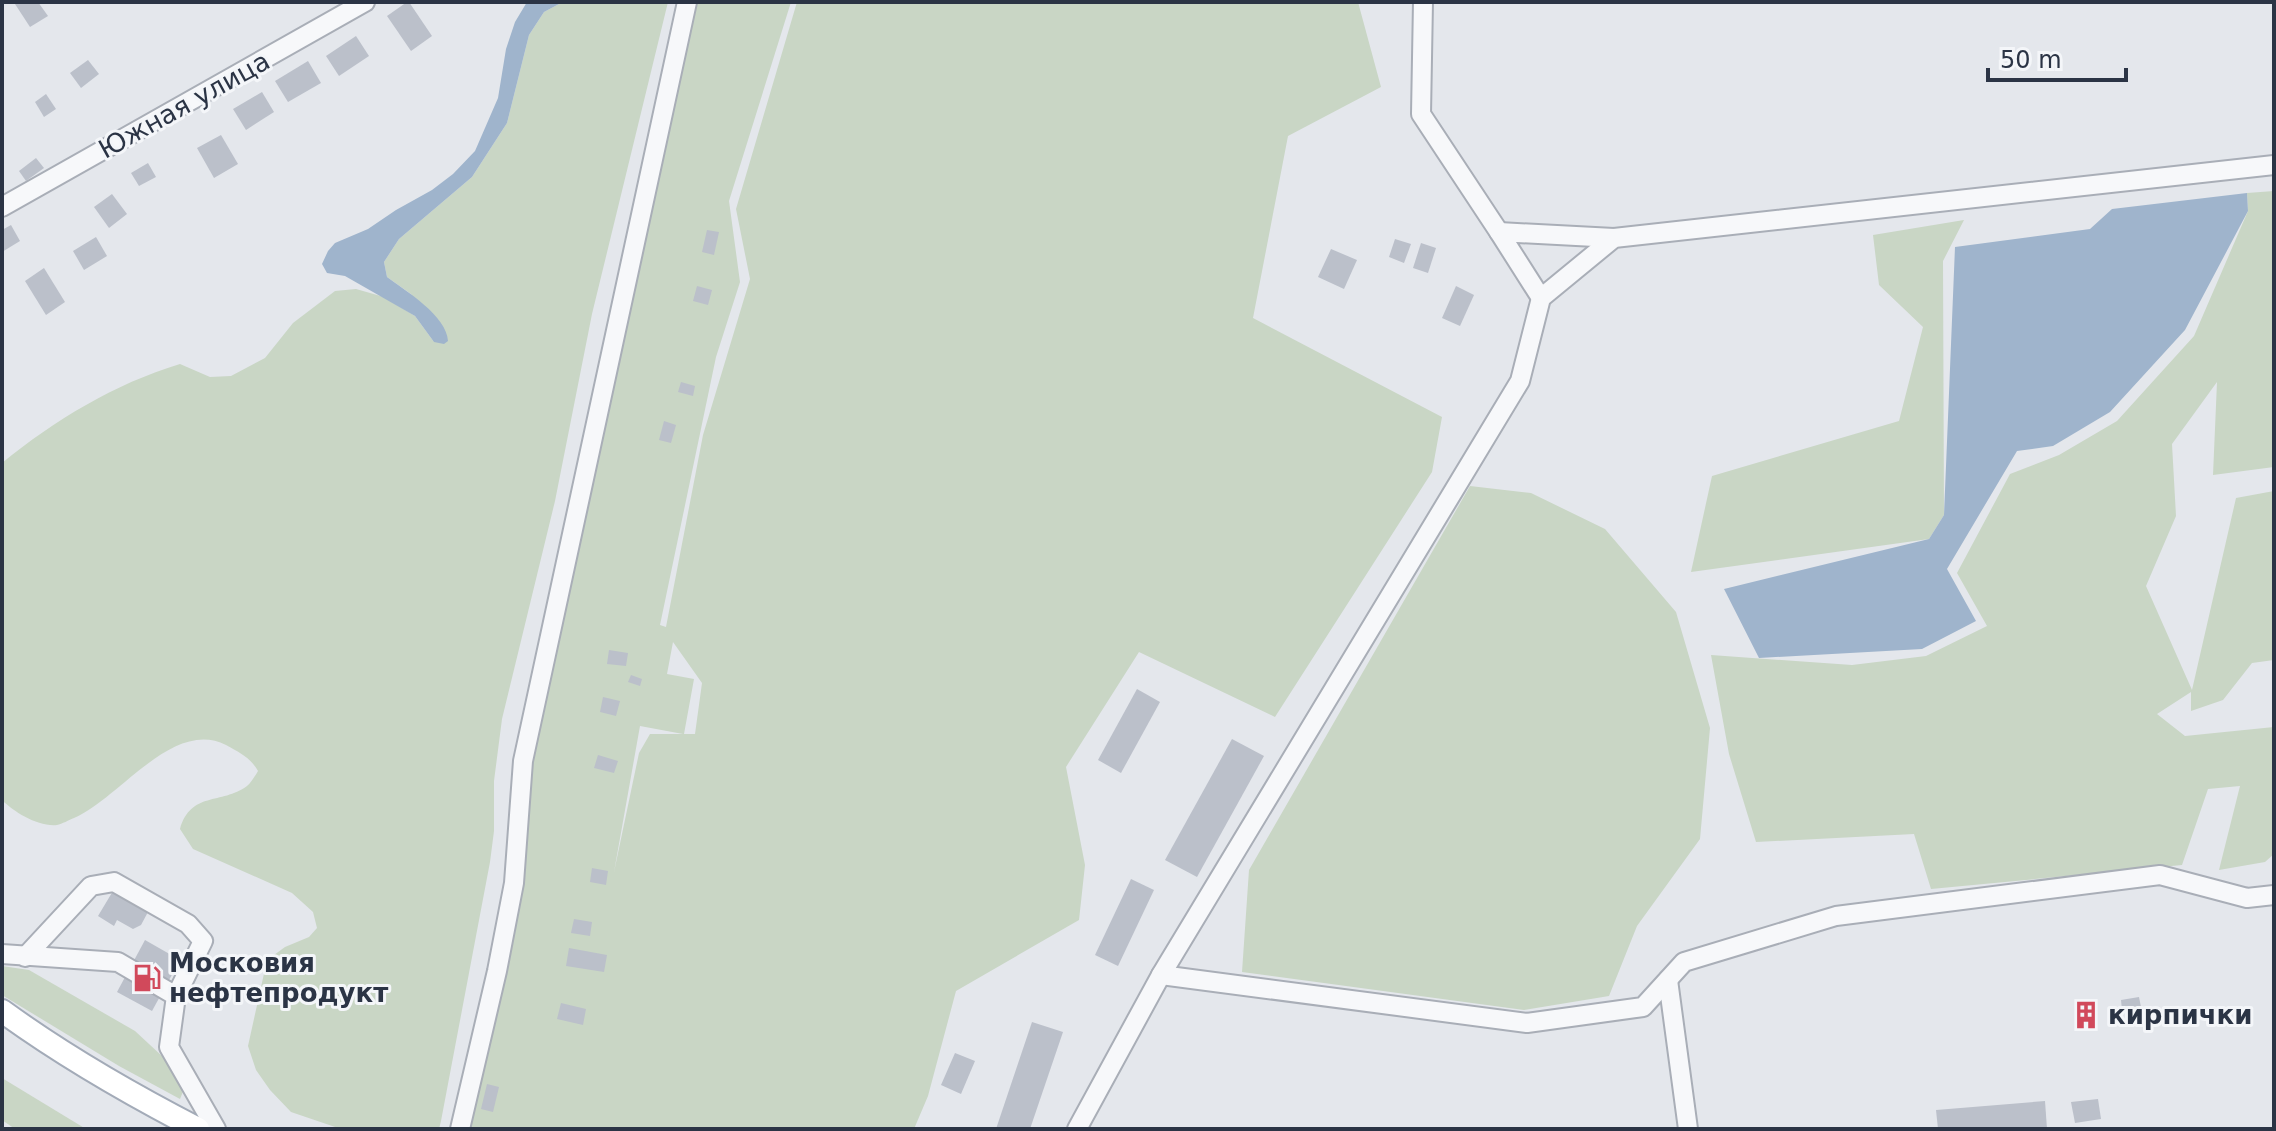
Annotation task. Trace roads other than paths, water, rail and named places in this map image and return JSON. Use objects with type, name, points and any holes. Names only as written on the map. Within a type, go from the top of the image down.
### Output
[{"type":"main road","points":[[2,1011],[87,1068],[198,1129]]},
{"type":"street","name":"Южная улица","points":[[2,207],[365,2]]},
{"type":"street","points":[[460,1129],[514,883],[523,761],[687,2]]},
{"type":"street","points":[[1423,2],[1421,114],[1541,298]]},
{"type":"street","points":[[1499,232],[1614,238],[2274,165]]},
{"type":"street","points":[[1077,1129],[1161,975],[1520,381],[1541,298],[1614,238]]},
{"type":"street","points":[[1161,975],[1527,1023],[1643,1007],[1684,962],[1836,916],[2160,875],[2247,898],[2274,895]]},
{"type":"street","points":[[25,957],[91,886],[114,882],[188,924],[203,941],[176,996],[169,1047],[216,1129]]},
{"type":"street","points":[[2,954],[118,962],[176,996]]},
{"type":"street","points":[[1668,980],[1688,1129]]},
{"type":"water","points":[[527,2],[576,2],[559,4],[544,12],[529,35],[507,123],[472,177],[399,239],[384,262],[387,277],[441,322],[448,341],[444,344],[434,342],[415,316],[345,276],[327,273],[322,264],[335,243],[368,229],[432,190],[475,151],[498,98],[506,49],[515,22]]},
{"type":"water","points":[[2247,193],[2248,211],[2185,330],[2110,412],[2053,446],[2017,451],[1947,569],[1976,621],[1922,649],[1759,658],[1724,589],[1929,539],[1944,515],[1955,247],[2090,229],[2112,209]]},
{"type":"place","name":"Московия нефтепродукт","points":[[147,978]]},
{"type":"place","name":"кирпички","points":[[2086,1015]]}]
